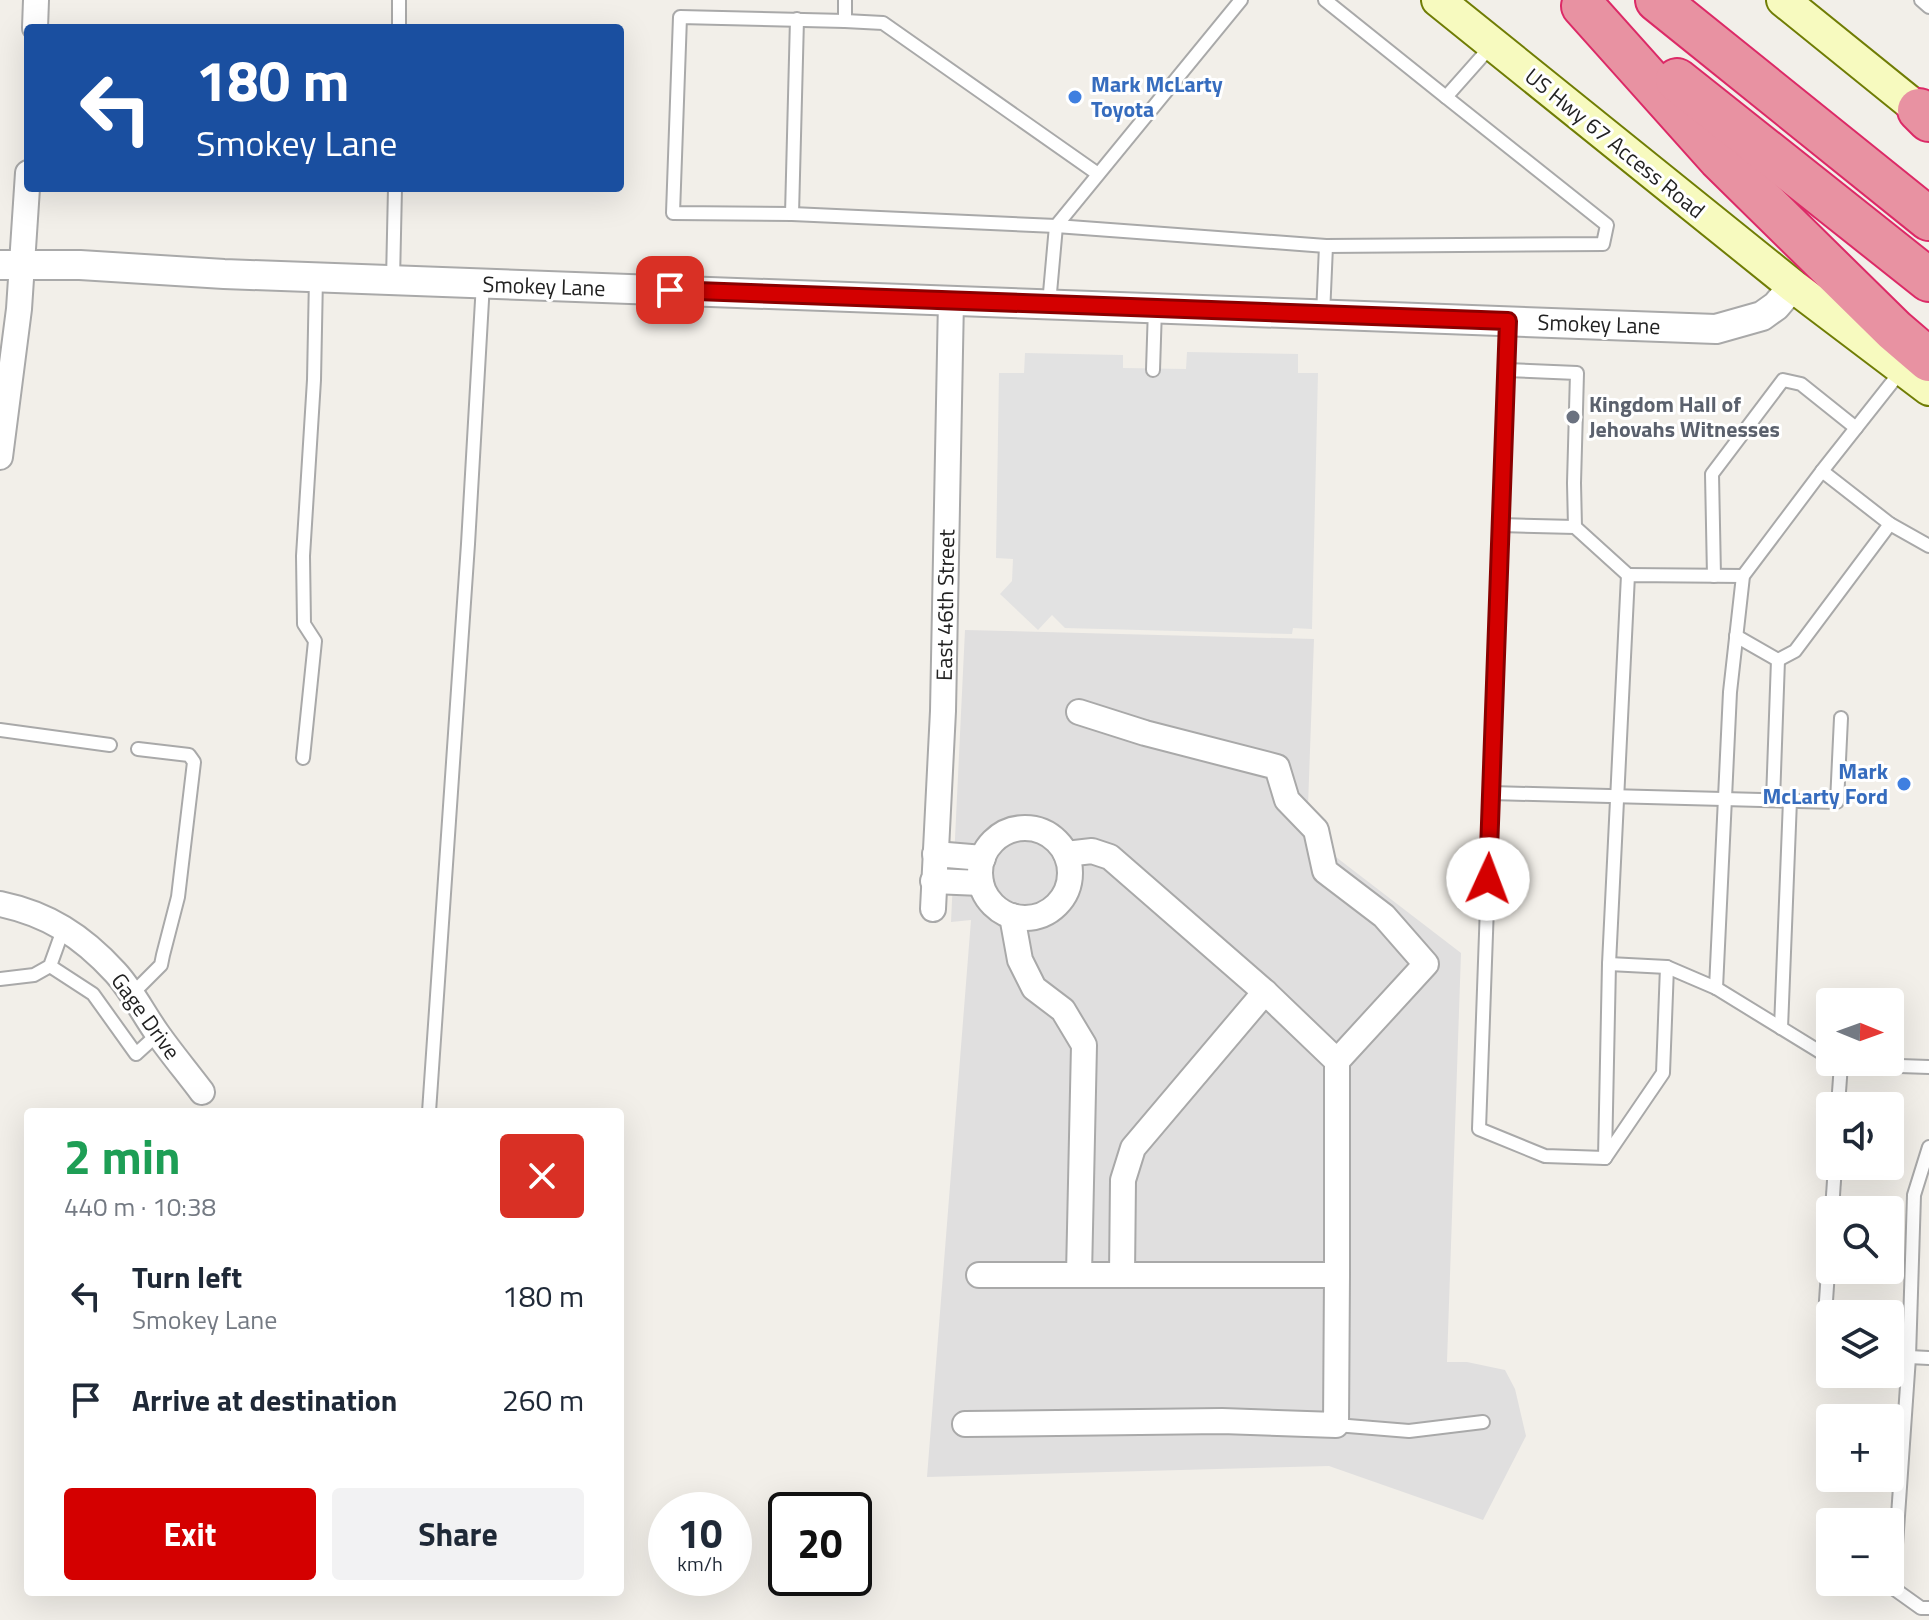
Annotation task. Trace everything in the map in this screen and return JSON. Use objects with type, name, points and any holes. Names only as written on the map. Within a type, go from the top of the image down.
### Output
[{"type":"highway","points":[[1657,0],[1929,219]]},
{"type":"highway","points":[[1579,3],[1929,280]]},
{"type":"highway","points":[[1579,3],[1719,158],[1894,330],[1916,365]]},
{"type":"main road","name":"US Hwy 67 Access Road","points":[[1438,0],[1793,286],[1916,365],[1929,389]]},
{"type":"main road","points":[[1783,0],[1927,116]]},
{"type":"street","points":[[35,24],[36,0]]},
{"type":"street","points":[[0,457],[5,385],[19,309],[11,265],[24,192]]},
{"type":"street","name":"Smokey Lane","points":[[11,265],[80,265],[224,274],[1716,329],[1762,316],[1776,306],[1793,286]]},
{"type":"street","name":"East 46th Street","points":[[933,909],[943,711],[951,300]]},
{"type":"street","points":[[965,1424],[1222,1421],[1336,1425],[1337,1061],[1426,964],[1384,916],[1325,871],[1316,830],[1287,800],[1277,767],[1145,733],[1079,712]]},
{"type":"street","points":[[1031,828],[1045,833],[1066,854],[1070,868],[1064,896],[1042,915],[1028,918],[1012,916],[993,905],[986,895],[980,871],[983,858],[990,845],[1001,835],[1015,829],[1031,828]]},
{"type":"street","points":[[1066,854],[1092,851],[1110,857],[1265,992],[1337,1061]]},
{"type":"street","points":[[935,854],[983,858]]},
{"type":"street","points":[[933,881],[981,883]]},
{"type":"street","name":"Gage Drive","points":[[0,904],[33,913],[64,927],[117,973],[202,1092]]},
{"type":"street","points":[[1012,916],[1020,960],[1034,988],[1063,1010],[1084,1045],[1079,1275]]},
{"type":"street","points":[[1122,1275],[1123,1180],[1133,1148],[1265,992]]},
{"type":"street","points":[[979,1275],[1337,1275]]},
{"type":"lane","points":[[399,0],[399,24]]},
{"type":"lane","points":[[845,0],[845,21]]},
{"type":"lane","points":[[1049,304],[1056,226],[1241,0]]},
{"type":"lane","points":[[1098,174],[883,23],[680,17],[673,213],[792,214],[1056,226],[1326,246],[1603,244],[1607,225],[1325,0]]},
{"type":"lane","points":[[1921,0],[1929,7]]},
{"type":"lane","points":[[792,214],[797,19]]},
{"type":"lane","points":[[1446,97],[1493,44]]},
{"type":"lane","points":[[393,280],[395,192]]},
{"type":"lane","points":[[1323,315],[1326,246]]},
{"type":"lane","points":[[303,758],[315,641],[304,624],[303,556],[314,380],[316,277]]},
{"type":"lane","points":[[429,1108],[483,283]]},
{"type":"lane","points":[[1153,370],[1155,308]]},
{"type":"lane","points":[[1508,321],[1479,1129],[1545,1156],[1605,1158]]},
{"type":"lane","points":[[1716,988],[1730,692],[1743,576],[1856,428],[1916,365]]},
{"type":"lane","points":[[1506,370],[1577,373],[1575,527]]},
{"type":"lane","points":[[1714,576],[1712,474],[1783,380],[1801,384],[1856,428]]},
{"type":"lane","points":[[1822,471],[1890,524],[1929,546]]},
{"type":"lane","points":[[1778,660],[1795,651],[1890,524]]},
{"type":"lane","points":[[1500,525],[1575,527],[1628,575],[1743,576]]},
{"type":"lane","points":[[1605,1158],[1609,964],[1628,575]]},
{"type":"lane","points":[[1736,636],[1778,660]]},
{"type":"lane","points":[[1773,800],[1778,660]]},
{"type":"lane","points":[[1491,793],[1837,802],[1841,718]]},
{"type":"lane","points":[[0,730],[110,745]]},
{"type":"lane","points":[[131,995],[161,965],[178,897],[194,762],[189,755],[138,749]]},
{"type":"lane","points":[[1781,1028],[1790,800]]},
{"type":"lane","points":[[0,979],[34,975],[50,966],[64,927]]},
{"type":"lane","points":[[1609,964],[1667,967],[1716,988],[1816,1049]]},
{"type":"lane","points":[[50,966],[93,994],[136,1054],[158,1034]]},
{"type":"lane","points":[[1605,1158],[1663,1073],[1667,967]]},
{"type":"lane","points":[[93,994],[117,973]]},
{"type":"lane","points":[[1904,1065],[1929,1067]]},
{"type":"lane","points":[[1929,1147],[1914,1195],[1909,1357],[1893,1588],[1921,1608],[1929,1608]]},
{"type":"lane","points":[[1909,1357],[1929,1358]]},
{"type":"lane","points":[[1336,1425],[1409,1431],[1483,1422]]},
{"type":"shaded area","points":[[1187,352],[1298,354],[1298,373],[1318,373],[1312,629],[1293,628],[1292,634],[1065,628],[1052,615],[1038,630],[1000,594],[1012,581],[1013,559],[996,558],[999,373],[1024,373],[1025,353],[1123,355],[1123,368],[1186,369]]},
{"type":"shaded area","points":[[965,630],[1314,639],[1308,806],[1332,854],[1461,953],[1447,1362],[1467,1362],[1505,1370],[1515,1389],[1526,1436],[1483,1520],[1329,1466],[927,1477],[971,920],[951,922]]},
{"type":"place","name":"Mark McLarty Toyota","points":[[1075,97]]},
{"type":"place","name":"Kingdom Hall of Jehovahs Witnesses","points":[[1573,417]]},
{"type":"place","name":"Mark McLarty Ford","points":[[1904,784]]},
{"type":"route","points":[[670,290],[1508,321],[1488,879]]}]
